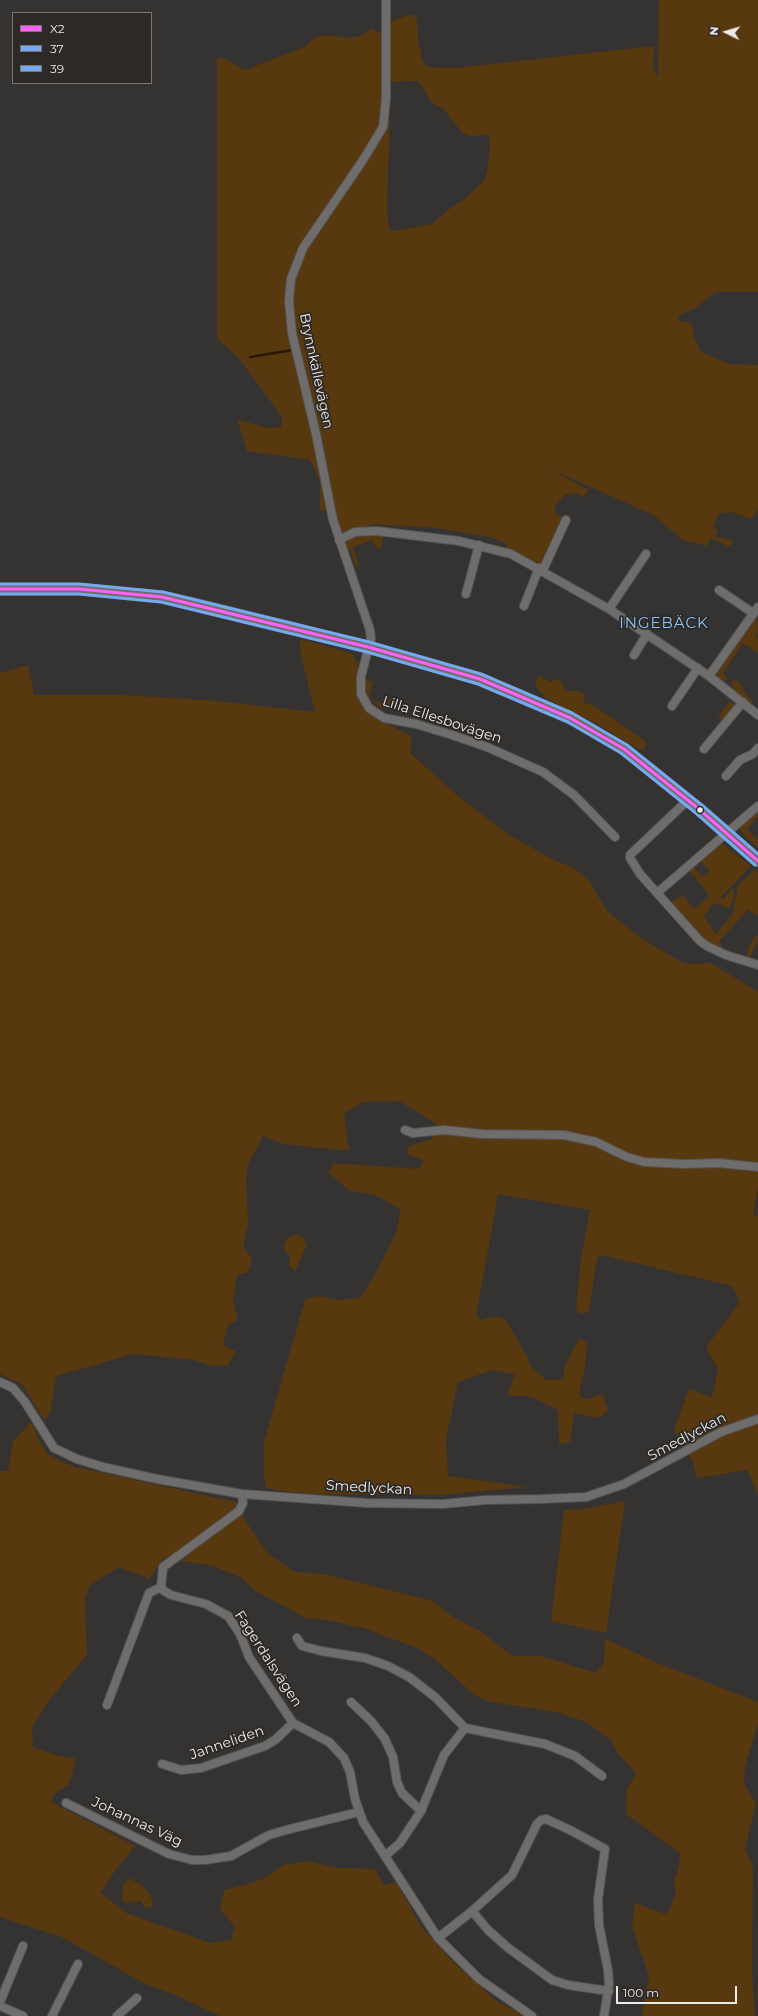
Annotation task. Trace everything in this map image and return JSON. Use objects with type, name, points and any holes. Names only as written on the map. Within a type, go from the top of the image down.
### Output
[{"type":"main road","points":[[0,589],[79,589],[162,597],[368,647],[480,678],[570,718],[624,749],[688,800],[758,861]]},
{"type":"street","name":"Brynnkällevägen","points":[[368,647],[371,639],[370,630],[332,520],[316,434],[292,333],[289,313],[289,291],[295,266],[303,248],[363,160],[383,127],[386,99],[386,0]]},
{"type":"street","points":[[524,606],[566,520]]},
{"type":"street","points":[[339,540],[355,532],[377,530],[436,537],[479,545],[511,554],[541,569],[647,634],[709,676],[758,715]]},
{"type":"street","points":[[466,594],[479,545]]},
{"type":"street","points":[[609,610],[646,554]]},
{"type":"street","points":[[709,676],[756,610],[719,590]]},
{"type":"street","points":[[634,655],[647,634]]},
{"type":"street","name":"Lilla Ellesbovägen","points":[[368,647],[360,685],[364,700],[375,713],[384,718],[416,724],[458,737],[543,772],[574,795],[615,837]]},
{"type":"street","points":[[672,706],[698,668]]},
{"type":"street","points":[[704,749],[743,702]]},
{"type":"street","points":[[726,776],[740,760],[753,754],[758,748]]},
{"type":"street","points":[[688,800],[630,855],[640,874],[700,941],[726,955],[758,965]]},
{"type":"street","points":[[657,893],[758,806]]},
{"type":"street","points":[[406,1130],[413,1133],[444,1130],[482,1134],[564,1134],[596,1142],[627,1157],[644,1162],[719,1164],[758,1167]]},
{"type":"street","name":"Smedlyckan","points":[[0,1382],[19,1394],[48,1440],[60,1451],[103,1467],[242,1494],[367,1503],[443,1504],[485,1500],[542,1500],[586,1497],[624,1484],[711,1437],[738,1425],[758,1419]]},
{"type":"street","points":[[107,1705],[149,1593],[161,1587],[163,1567],[239,1511],[243,1503],[242,1494]]},
{"type":"street","name":"Fagerdalsvägen","points":[[161,1587],[164,1591],[171,1595],[206,1604],[228,1616],[240,1634],[249,1657],[293,1722],[330,1742],[341,1753],[350,1772],[359,1812],[363,1822],[438,1938],[479,1979],[532,2016]]},
{"type":"street","points":[[297,1638],[302,1646],[321,1651],[365,1658],[388,1666],[409,1677],[435,1697],[465,1728],[545,1744],[575,1756],[602,1776]]},
{"type":"street","points":[[351,1702],[371,1721],[385,1739],[393,1757],[397,1782],[402,1793],[421,1812]]},
{"type":"street","name":"Janneliden","points":[[162,1764],[180,1770],[201,1768],[265,1746],[278,1737],[293,1722]]},
{"type":"street","points":[[385,1856],[400,1843],[421,1812],[444,1755],[465,1728]]},
{"type":"street","name":"Johannas Väg","points":[[66,1803],[169,1854],[192,1860],[205,1860],[231,1856],[269,1835],[359,1812]]},
{"type":"street","points":[[438,1938],[472,1911],[512,1875],[541,1820],[546,1820],[602,1846],[605,1849],[598,1899],[599,1925],[608,1970],[609,1991],[604,2016]]},
{"type":"street","points":[[472,1911],[488,1930],[552,1980],[568,1985],[609,1991]]},
{"type":"street","points":[[0,2002],[23,1946]]},
{"type":"street","points":[[52,2016],[78,1964]]},
{"type":"street","points":[[117,2016],[137,1998]]},
{"type":"street","points":[[0,2006],[23,2016]]},
{"type":"shaded area","points":[[659,0],[758,0],[758,292],[716,292],[692,310],[680,314],[678,318],[680,321],[692,323],[693,335],[701,352],[729,364],[758,365],[758,509],[751,519],[732,512],[718,514],[713,528],[718,530],[716,537],[732,540],[733,543],[730,547],[710,538],[707,546],[683,540],[653,515],[549,468],[588,490],[583,497],[576,493],[569,495],[566,493],[555,507],[555,513],[563,519],[542,564],[506,550],[507,544],[490,537],[437,528],[374,524],[341,532],[334,510],[320,511],[320,481],[310,460],[247,451],[237,419],[267,428],[281,427],[282,417],[238,357],[217,339],[217,58],[223,58],[245,70],[304,47],[315,37],[331,35],[346,38],[360,36],[373,28],[379,33],[391,21],[413,15],[417,19],[418,41],[423,62],[428,67],[455,68],[654,46],[653,68],[658,77]],"holes":[[[417,81],[421,84],[431,102],[444,109],[462,133],[469,136],[489,135],[490,149],[487,172],[483,182],[432,224],[393,231],[389,230],[387,206],[391,82]]]},
{"type":"shaded area","points":[[383,534],[382,547],[377,549],[372,540],[353,547],[359,567],[356,568],[350,549],[348,549],[346,544],[349,540],[356,535]]},
{"type":"shaded area","points":[[757,614],[758,632],[755,636],[758,639],[758,653],[743,643],[723,673],[728,679],[722,681],[718,677],[717,671]]},
{"type":"shaded area","points":[[300,639],[352,654],[358,663],[356,684],[364,706],[377,718],[412,737],[410,753],[458,796],[509,835],[554,860],[574,868],[589,881],[607,911],[641,938],[685,964],[711,963],[758,992],[758,1187],[753,1215],[758,1216],[758,1496],[748,1470],[697,1478],[693,1462],[674,1430],[689,1389],[712,1397],[718,1369],[706,1347],[740,1302],[732,1286],[602,1255],[597,1258],[589,1311],[581,1314],[576,1309],[581,1259],[590,1210],[498,1194],[476,1316],[480,1320],[496,1316],[505,1319],[529,1360],[529,1365],[547,1380],[563,1379],[565,1366],[579,1339],[587,1342],[585,1367],[579,1394],[581,1398],[588,1399],[603,1394],[608,1410],[599,1418],[574,1413],[570,1442],[559,1444],[558,1410],[532,1397],[507,1395],[515,1374],[492,1370],[458,1382],[446,1439],[448,1476],[528,1487],[442,1495],[319,1494],[290,1492],[266,1488],[264,1476],[264,1442],[305,1300],[316,1296],[339,1300],[360,1298],[376,1273],[396,1233],[401,1210],[376,1195],[350,1191],[328,1172],[334,1163],[419,1169],[423,1160],[408,1155],[408,1146],[432,1139],[437,1124],[399,1101],[363,1102],[344,1114],[349,1151],[283,1144],[263,1136],[248,1164],[246,1178],[248,1224],[243,1245],[252,1260],[248,1272],[237,1275],[233,1301],[238,1320],[228,1325],[223,1345],[236,1351],[228,1365],[212,1366],[194,1360],[133,1354],[56,1376],[50,1413],[44,1420],[23,1385],[0,1374],[0,673],[28,665],[34,695],[124,695],[217,701],[315,712],[301,656]]},
{"type":"shaded area","points":[[539,675],[550,682],[558,679],[561,681],[565,691],[578,691],[583,693],[585,696],[583,702],[585,704],[590,703],[641,738],[646,743],[644,750],[638,749],[592,721],[546,698],[535,684]]},
{"type":"shaded area","points":[[365,680],[373,682],[369,696],[373,700],[386,705],[390,698],[393,699],[389,708],[380,708],[370,698],[367,699],[365,693]]},
{"type":"shaded area","points":[[734,680],[739,682],[746,694],[753,701],[753,704],[732,689],[731,683]]},
{"type":"shaded area","points":[[730,701],[736,706],[724,721],[718,717]]},
{"type":"shaded area","points":[[758,812],[758,817],[747,829],[758,840],[758,848],[739,830],[741,826]]},
{"type":"shaded area","points":[[721,843],[751,866],[721,897],[721,899],[723,899],[734,888],[733,902],[729,908],[714,903],[704,917],[716,934],[732,915],[739,884],[755,870],[758,873],[758,916],[748,910],[719,941],[722,944],[719,950],[703,939],[670,903],[683,895],[693,908],[696,908],[709,896],[702,885],[697,881],[698,880],[689,871],[694,867],[703,877],[710,871],[700,861]]},
{"type":"shaded area","points":[[758,934],[758,939],[749,960],[746,958],[750,944]]},
{"type":"shaded area","points":[[296,1234],[303,1238],[307,1245],[295,1271],[289,1265],[290,1256],[285,1251],[284,1246],[287,1238]]},
{"type":"shaded area","points":[[30,1423],[33,1425],[39,1441],[48,1454],[61,1461],[75,1467],[236,1502],[247,1523],[267,1553],[295,1572],[324,1574],[433,1601],[453,1617],[480,1631],[512,1656],[541,1656],[596,1673],[604,1662],[605,1640],[608,1640],[657,1663],[758,1702],[758,1723],[745,1766],[744,1783],[756,1804],[745,1848],[753,1868],[752,1973],[755,2016],[642,2016],[649,1977],[632,1926],[635,1903],[665,1914],[669,1911],[676,1892],[674,1881],[679,1867],[680,1853],[626,1814],[627,1790],[636,1773],[618,1754],[611,1740],[586,1722],[557,1712],[490,1702],[474,1695],[435,1659],[417,1648],[366,1629],[328,1620],[306,1618],[254,1590],[240,1577],[213,1566],[164,1558],[149,1579],[119,1567],[90,1585],[85,1600],[87,1655],[49,1700],[32,1727],[33,1747],[55,1755],[76,1759],[69,1784],[54,1794],[51,1802],[135,1846],[116,1869],[101,1893],[126,1913],[210,1943],[231,1940],[235,1926],[220,1910],[224,1890],[265,1878],[283,1865],[309,1861],[337,1868],[375,1869],[384,1885],[396,1882],[422,1928],[453,1962],[494,1999],[523,2016],[220,2016],[171,1993],[147,1985],[62,1937],[0,1917],[0,1471],[8,1471],[13,1442]]},
{"type":"shaded area","points":[[625,1501],[606,1633],[551,1621],[564,1510],[584,1509]]},
{"type":"shaded area","points":[[130,1878],[149,1893],[152,1900],[152,1906],[146,1908],[144,1907],[140,1900],[134,1903],[133,1901],[127,1903],[122,1901],[123,1886]]},
{"type":"waterway","points":[[250,357],[293,350]]},
{"type":"transit line","name":"39","points":[[0,584],[79,584],[163,592],[369,642],[481,674],[572,713],[627,745],[703,806],[758,854]]},
{"type":"transit line","name":"X2","points":[[0,589],[79,589],[162,597],[368,647],[480,679],[570,718],[624,749],[700,810],[758,861]]},
{"type":"transit line","name":"37","points":[[0,594],[79,594],[161,602],[367,652],[478,684],[568,722],[621,753],[697,814],[755,865]]},
{"type":"district","name":"INGEBÄCK","points":[[664,624]]}]
